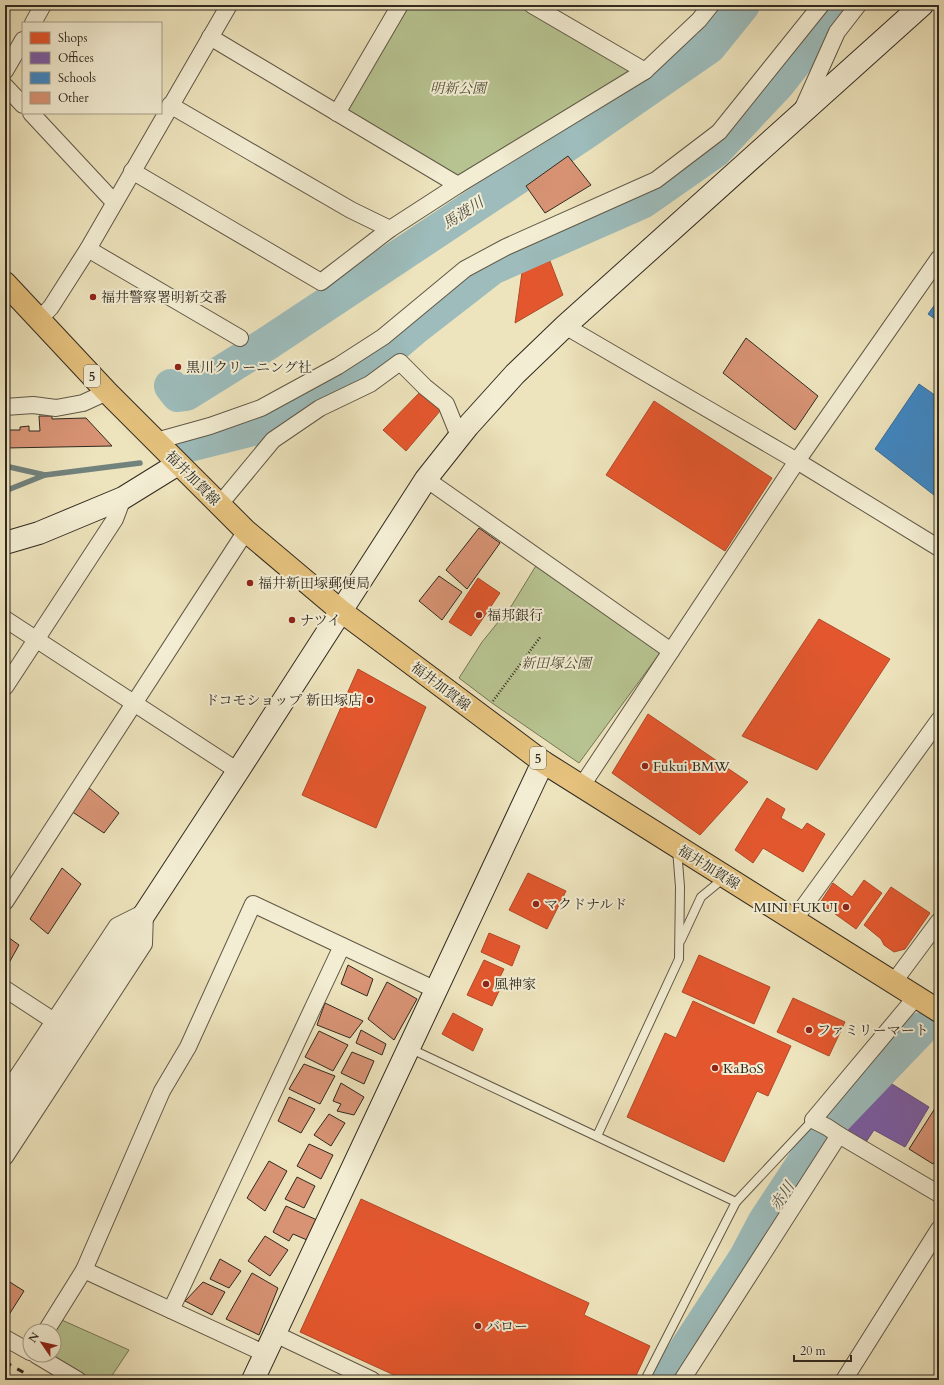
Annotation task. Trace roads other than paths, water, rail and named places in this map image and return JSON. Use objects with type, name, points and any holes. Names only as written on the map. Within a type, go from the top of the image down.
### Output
[{"type":"main road","name":"福井加賀線","points":[[5,283],[108,392],[246,531],[341,611],[543,762],[939,1011]]},
{"type":"street","points":[[34,22],[44,5]]},
{"type":"street","points":[[34,315],[51,307],[88,249],[229,5]]},
{"type":"street","points":[[337,113],[400,5]]},
{"type":"street","points":[[532,5],[645,71]]},
{"type":"street","points":[[132,171],[321,282],[390,229],[458,185],[645,71],[699,20],[711,5]]},
{"type":"street","points":[[5,687],[115,519],[123,498],[167,452],[210,426],[261,408],[338,366],[382,337],[465,269],[506,247],[656,180],[719,132],[821,5]]},
{"type":"street","points":[[801,113],[837,32],[858,5]]},
{"type":"street","points":[[5,1127],[238,771],[426,479],[459,436],[515,374],[565,326],[922,5]]},
{"type":"street","points":[[210,37],[458,185]]},
{"type":"street","points":[[5,72],[22,42]]},
{"type":"street","points":[[5,86],[22,104]]},
{"type":"street","points":[[170,105],[351,210],[390,229]]},
{"type":"street","points":[[31,114],[114,202]]},
{"type":"street","points":[[88,249],[240,338]]},
{"type":"street","points":[[581,787],[797,461],[939,258]]},
{"type":"street","points":[[565,326],[797,461],[939,548]]},
{"type":"street","points":[[220,504],[273,440],[320,408],[370,384],[400,362],[425,387],[446,404],[459,436]]},
{"type":"street","points":[[5,407],[34,405],[56,408],[83,403],[108,392]]},
{"type":"street","points":[[426,479],[671,651]]},
{"type":"street","points":[[5,543],[39,532],[123,498]]},
{"type":"street","points":[[5,902],[246,531]]},
{"type":"street","points":[[5,619],[238,771]]},
{"type":"street","points":[[794,920],[939,720]]},
{"type":"street","points":[[254,1380],[543,762]]},
{"type":"street","points":[[51,1323],[84,1270],[162,1091],[188,1047],[253,904],[436,990]]},
{"type":"street","points":[[5,1095],[117,926],[145,912]]},
{"type":"street","points":[[5,1157],[144,944],[145,912]]},
{"type":"street","points":[[893,983],[939,921]]},
{"type":"street","points":[[171,1310],[342,946]]},
{"type":"street","points":[[5,989],[54,1021]]},
{"type":"street","points":[[916,997],[813,1120],[828,1127],[939,1194]]},
{"type":"street","points":[[682,1380],[839,1135]]},
{"type":"street","points":[[844,1380],[939,1229]]},
{"type":"street","points":[[84,1270],[266,1354]]},
{"type":"street","points":[[275,1334],[372,1380]]},
{"type":"street","points":[[5,1338],[22,1348]]},
{"type":"street","points":[[49,1363],[78,1380]]},
{"type":"lane","points":[[597,1136],[679,959],[680,887],[676,847]]},
{"type":"lane","points":[[679,945],[701,897],[725,877]]},
{"type":"lane","points":[[408,1048],[736,1202]]},
{"type":"lane","points":[[645,1380],[736,1202],[813,1120]]},
{"type":"waterway","name":"馬渡川","points":[[171,386],[178,395],[186,394],[265,345],[583,134],[709,47],[743,5]]},
{"type":"waterway","points":[[193,444],[253,429],[363,372],[416,327],[492,268],[642,202],[715,151],[778,84],[840,5]]},
{"type":"waterway","points":[[5,466],[45,475],[140,463]]},
{"type":"waterway","points":[[5,491],[45,475]]},
{"type":"waterway","name":"赤川","points":[[666,1380],[746,1257],[765,1221],[827,1127],[921,1029]]},
{"type":"railway","points":[[5,1362],[37,1380]]},
{"type":"place","name":"福井警察署明新交番","points":[[93,297]]},
{"type":"place","name":"黒川クリーニング社","points":[[178,367]]},
{"type":"place","name":"福井新田塚郵便局","points":[[250,583]]},
{"type":"place","name":"福邦銀行","points":[[479,615]]},
{"type":"place","name":"ナツイ","points":[[292,620]]},
{"type":"place","name":"ドコモショップ 新田塚店","points":[[370,700]]},
{"type":"place","name":"Fukui BMW","points":[[645,766]]},
{"type":"place","name":"マクドナルド","points":[[536,904]]},
{"type":"place","name":"MINI FUKUI","points":[[846,907]]},
{"type":"place","name":"風神家","points":[[486,984]]},
{"type":"place","name":"ファミリーマート","points":[[809,1030]]},
{"type":"place","name":"KaBoS","points":[[715,1068]]},
{"type":"place","name":"バロー","points":[[478,1326]]},
{"type":"park label","name":"明新公園","points":[[458,88]]},
{"type":"park label","name":"新田塚公園","points":[[556,663]]}]
